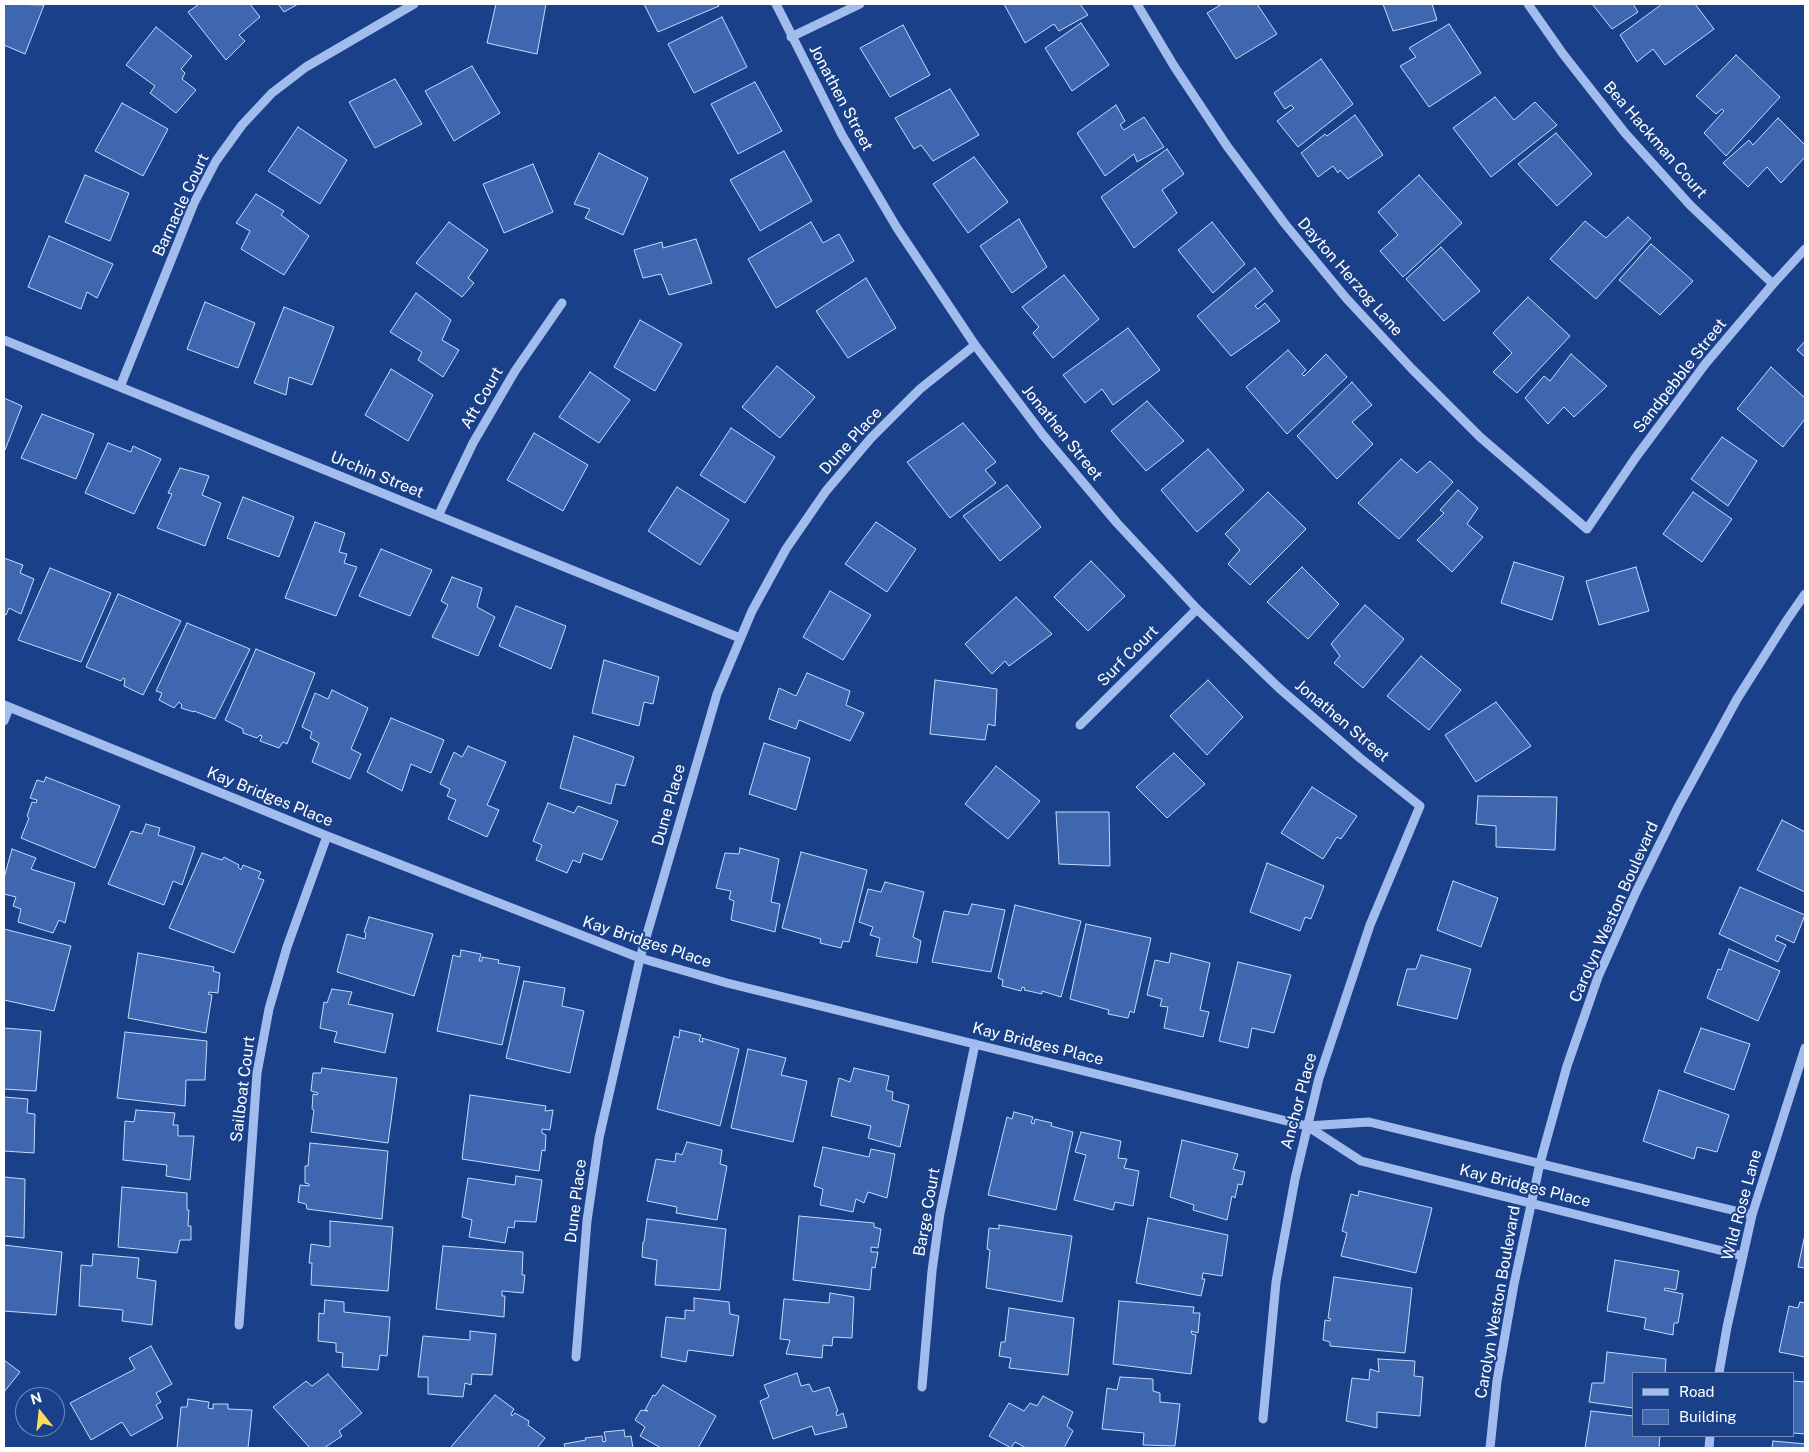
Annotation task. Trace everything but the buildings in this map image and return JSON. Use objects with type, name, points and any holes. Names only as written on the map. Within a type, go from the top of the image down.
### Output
[{"type":"street","name":"Barnacle Court","points":[[120,388],[194,203],[216,161],[242,125],[272,93],[306,66],[414,4]]},
{"type":"street","name":"Jonathen Street","points":[[776,4],[842,135],[897,228],[975,345],[1042,435],[1110,516],[1197,609],[1279,688],[1360,758],[1420,806]]},
{"type":"street","points":[[791,37],[860,4]]},
{"type":"street","name":"Dayton Herzog Lane","points":[[1137,4],[1174,66],[1227,146],[1285,224],[1346,298],[1412,369],[1480,437],[1587,529]]},
{"type":"street","name":"Bea Hackman Court","points":[[1528,4],[1563,54],[1625,133],[1690,205],[1773,284]]},
{"type":"street","name":"Sandpebble Street","points":[[1587,529],[1636,457],[1706,363],[1805,249]]},
{"type":"street","name":"Aft Court","points":[[438,516],[477,435],[515,371],[562,302]]},
{"type":"street","name":"Urchin Street","points":[[4,340],[740,638]]},
{"type":"street","name":"Dune Place","points":[[576,1356],[587,1220],[599,1138],[640,958],[717,694],[752,611],[786,549],[826,491],[870,438],[920,389],[975,345]]},
{"type":"street","name":"Carolyn Weston Boulevard","points":[[1490,1448],[1499,1371],[1514,1284],[1540,1163],[1567,1066],[1592,995],[1636,892],[1678,807],[1737,698],[1805,594]]},
{"type":"street","name":"Surf Court","points":[[1080,725],[1197,609]]},
{"type":"street","points":[[4,722],[7,707]]},
{"type":"street","name":"Kay Bridges Place","points":[[7,707],[327,836],[640,958],[727,983],[1307,1126],[1368,1122],[1752,1215]]},
{"type":"street","name":"Anchor Place","points":[[1264,1419],[1276,1282],[1295,1179],[1319,1078],[1370,925],[1420,806]]},
{"type":"street","name":"Sailboat Court","points":[[239,1324],[257,1073],[269,1009],[287,947],[327,836]]},
{"type":"street","name":"Barge Court","points":[[922,1387],[932,1271],[940,1213],[975,1044]]},
{"type":"street","name":"Wild Rose Lane","points":[[1719,1372],[1727,1327],[1752,1215],[1805,1048]]},
{"type":"street","name":"Kay Bridges Place","points":[[1307,1126],[1361,1161],[1743,1256]]}]
